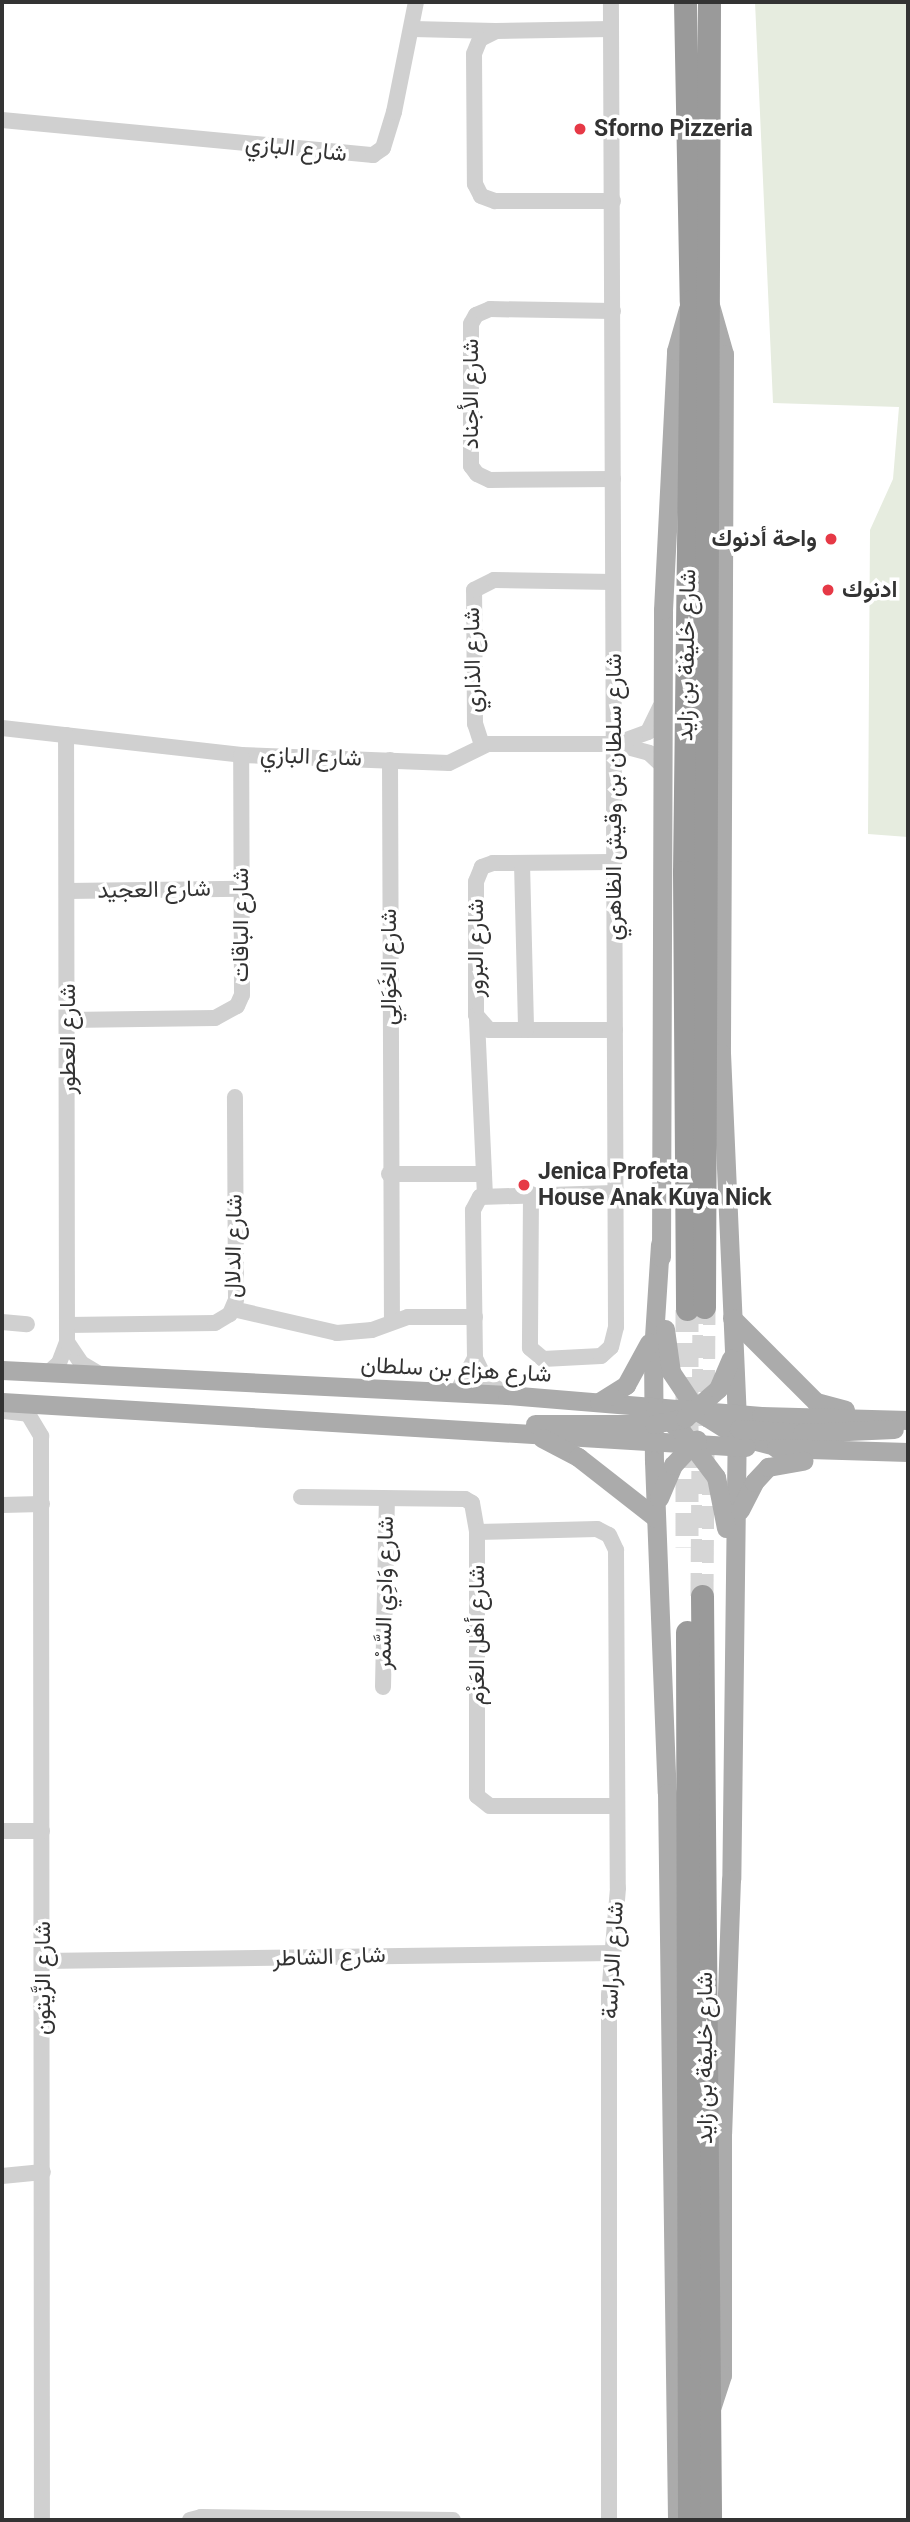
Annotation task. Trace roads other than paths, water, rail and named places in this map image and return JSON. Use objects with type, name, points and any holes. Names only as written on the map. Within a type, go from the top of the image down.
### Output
[{"type":"highway","name":"شارع خليفة بن زايد","points":[[685,2],[701,303]]},
{"type":"highway","name":"شارع خليفة بن زايد","points":[[695,1308],[703,770],[701,303],[709,2]]},
{"type":"highway","name":"شارع خليفة بن زايد","points":[[689,2520],[694,1596],[710,2520]]},
{"type":"main road","points":[[677,2520],[667,1793],[656,1514],[659,1424],[662,764],[676,351],[701,303]]},
{"type":"main road","points":[[701,303],[723,354],[721,1053],[734,1348],[737,1519],[730,1700],[722,2375],[708,2413]]},
{"type":"main road","points":[[594,1403],[622,1390],[645,1356],[651,1334],[660,1244]]},
{"type":"main road","points":[[660,1244],[667,1360],[679,1388],[697,1411],[734,1431],[787,1449],[907,1452]]},
{"type":"main road","points":[[732,1318],[816,1402],[835,1409],[908,1417]]},
{"type":"main road","points":[[487,1432],[555,1422],[659,1424],[697,1411],[723,1382],[734,1348]]},
{"type":"main road","name":"شارع هزاع بن سلطان","points":[[2,1370],[507,1395],[594,1403],[659,1424],[692,1444]]},
{"type":"main road","name":"شارع هزاع بن سلطان","points":[[2,1402],[534,1434],[659,1424]]},
{"type":"main road","points":[[656,1514],[673,1465],[692,1444],[734,1431],[908,1417]]},
{"type":"main road","points":[[659,1424],[692,1444],[716,1477],[723,1502],[730,1700]]},
{"type":"main road","points":[[734,1431],[865,1432],[908,1426]]},
{"type":"main road","points":[[534,1434],[578,1457],[656,1514]]},
{"type":"main road","points":[[737,1519],[756,1478],[777,1462],[888,1462],[907,1452]]},
{"type":"street","points":[[416,2],[413,29],[611,29]]},
{"type":"street","name":"شارع سلطان بن وقيش الظاهري","points":[[531,1194],[530,1348],[543,1359],[587,1360],[606,1352],[616,1334],[613,862],[616,744],[611,2]]},
{"type":"street","name":"شارع البازي","points":[[2,120],[373,155],[385,142],[413,29]]},
{"type":"street","points":[[496,31],[480,39],[474,54],[478,192],[495,201],[613,201]]},
{"type":"street","name":"شارع الأجناد","points":[[613,311],[484,309],[472,319],[471,466],[477,474],[490,480],[613,479]]},
{"type":"street","name":"شارع الذاري","points":[[482,745],[475,724],[471,601],[474,590],[488,581],[613,582]]},
{"type":"street","name":"شارع البازي","points":[[2,728],[241,755],[449,763],[482,745],[616,744],[644,736],[663,704]]},
{"type":"street","name":"شارع العطور","points":[[66,735],[67,1342]]},
{"type":"street","name":"شارع البازي","points":[[616,744],[649,753],[662,764]]},
{"type":"street","name":"شارع الباقات","points":[[68,1020],[215,1018],[232,1011],[242,995],[241,755]]},
{"type":"street","name":"شارع الخَوَالِي","points":[[390,760],[389,1174],[392,1322]]},
{"type":"street","name":"شارع البرور","points":[[613,862],[486,864],[476,877],[477,1020],[489,1030],[615,1030]]},
{"type":"street","points":[[522,863],[526,1030]]},
{"type":"street","name":"شارع العجيد","points":[[67,891],[241,889]]},
{"type":"street","points":[[477,1020],[485,1195],[473,1210],[475,1357],[486,1381],[507,1395]]},
{"type":"street","name":"شارع الدلال","points":[[67,1325],[215,1323],[233,1309],[235,1097]]},
{"type":"street","points":[[389,1174],[484,1174]]},
{"type":"street","points":[[485,1195],[614,1193]]},
{"type":"street","points":[[233,1309],[337,1333],[372,1330],[408,1317],[475,1317]]},
{"type":"street","points":[[2,1322],[27,1324]]},
{"type":"street","points":[[48,1373],[59,1363],[67,1342]]},
{"type":"street","points":[[67,1342],[81,1363],[102,1375]]},
{"type":"street","points":[[456,1394],[475,1357]]},
{"type":"street","points":[[41,1436],[48,1418],[73,1405]]},
{"type":"street","points":[[2,1410],[28,1414],[41,1436]]},
{"type":"street","name":"شارع الزَّيتون","points":[[41,1436],[43,2520]]},
{"type":"street","name":"شارع أهْل العَزْم","points":[[301,1497],[469,1500],[476,1510],[477,1532],[477,1796],[490,1806],[617,1806]]},
{"type":"street","name":"شارع وَادِي السَّمْر","points":[[383,1687],[387,1499]]},
{"type":"street","points":[[2,1505],[42,1504]]},
{"type":"street","name":"شارع الدراسة","points":[[477,1532],[593,1529],[614,1541],[617,1806],[614,1953],[609,2022],[608,2520]]},
{"type":"street","points":[[2,1831],[42,1831]]},
{"type":"street","name":"شارع الشاطر","points":[[44,1961],[614,1953]]},
{"type":"street","points":[[2,2176],[43,2172]]},
{"type":"street","points":[[190,2520],[201,2516],[453,2520]]},
{"type":"tunnel","points":[[702,1596],[704,1307]]},
{"type":"tunnel","points":[[687,1309],[687,1547]]},
{"type":"place","name":"Sforno Pizzeria","points":[[580,129]]},
{"type":"place","name":"واحة أدنوك","points":[[831,539]]},
{"type":"place","name":"ادنوك","points":[[828,590]]},
{"type":"place","name":"Jenica Profeta House Anak Kuya Nick","points":[[524,1185]]}]
